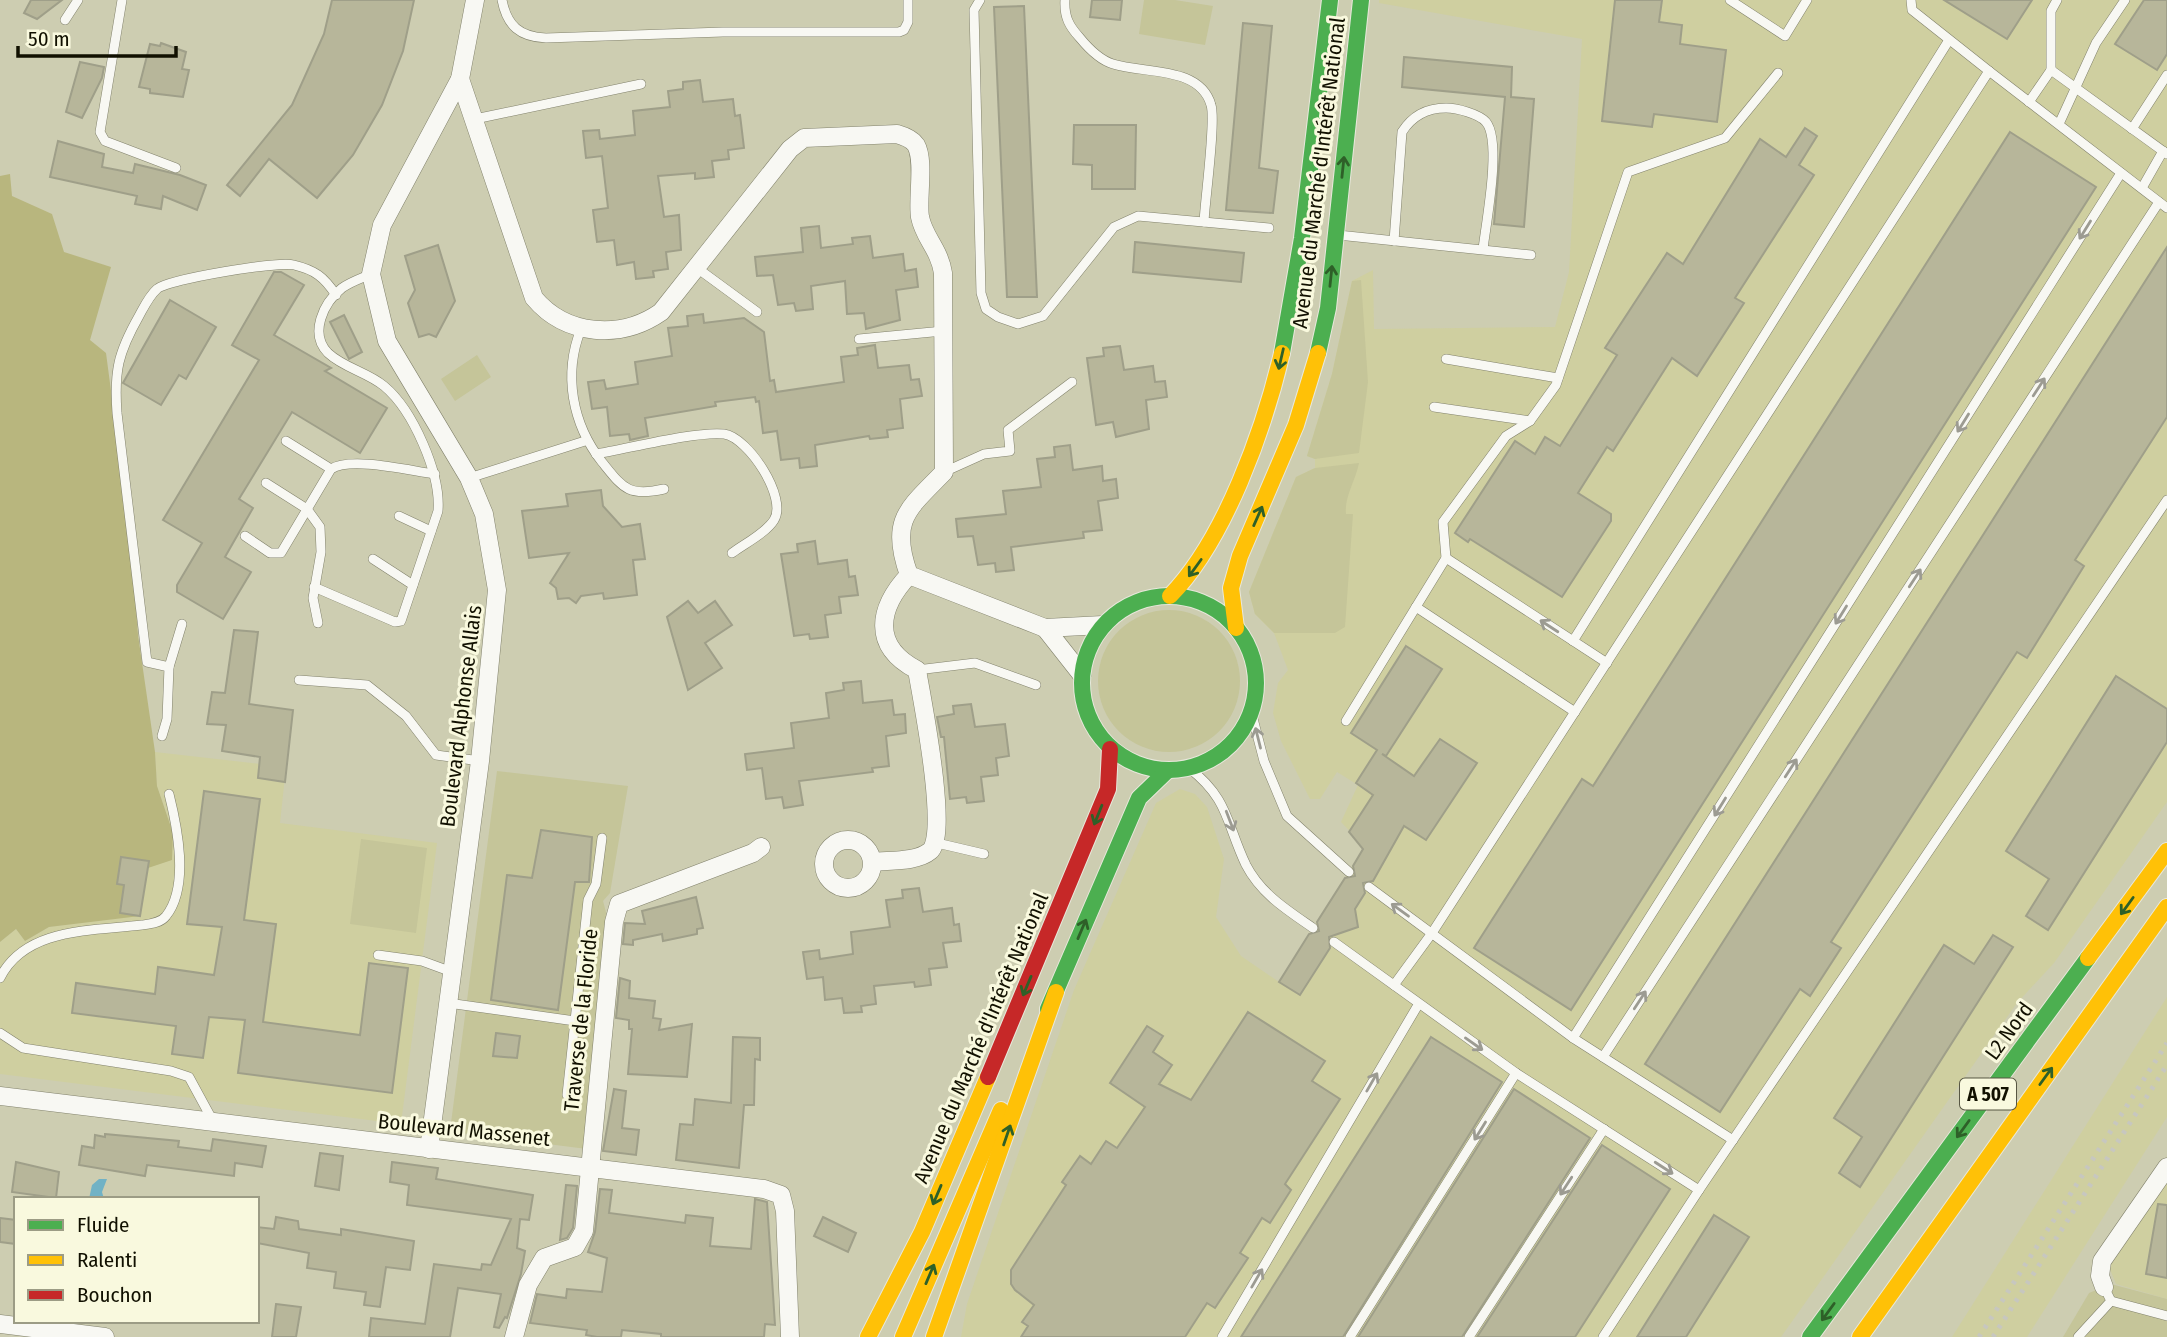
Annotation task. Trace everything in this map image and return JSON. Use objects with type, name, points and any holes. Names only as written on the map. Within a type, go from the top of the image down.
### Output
[{"type":"main road","name":"Avenue du Marché d'Intérêt National","points":[[1170,596],[1194,573],[1212,543],[1259,430],[1276,380],[1295,284],[1330,0]]},
{"type":"main road","name":"Avenue du Marché d'Intérêt National","points":[[1236,628],[1231,588],[1240,556],[1283,458],[1313,376],[1328,308],[1361,0]]},
{"type":"main road","points":[[1170,596],[1206,605],[1236,628],[1248,647],[1255,669],[1256,690],[1242,731],[1227,748],[1210,761],[1167,771],[1137,765],[1110,748],[1093,727],[1083,702],[1082,675],[1088,648],[1103,625],[1134,604],[1170,596]]},
{"type":"main road","name":"Avenue du Marché d'Intérêt National","points":[[868,1337],[922,1232],[1061,906],[1108,789],[1110,748]]},
{"type":"main road","points":[[903,1337],[986,1143],[1056,992],[1133,810],[1150,783],[1167,771]]},
{"type":"main road","name":"L2 Nord","points":[[1810,1337],[2167,851]]},
{"type":"main road","name":"A 507","points":[[1860,1337],[2167,907]]},
{"type":"main road","points":[[934,1337],[1056,992]]},
{"type":"main road","points":[[1907,1303],[1935,1231]]},
{"type":"street","name":"Boulevard Alphonse Allais","points":[[429,1149],[480,761],[497,590],[484,514],[469,478],[387,341],[371,274],[382,225],[460,79],[475,0]]},
{"type":"street","points":[[460,79],[534,298],[545,311],[581,329],[620,329],[643,324],[661,312],[790,149],[804,138],[897,134],[916,146],[920,218],[926,234],[940,253],[943,273],[944,471],[905,513],[899,530],[900,548],[909,575]]},
{"type":"street","points":[[909,575],[1045,628],[1103,625]]},
{"type":"street","points":[[873,862],[918,857],[930,851],[937,843],[938,813],[917,670],[904,664],[892,649],[885,634],[888,599],[909,575]]},
{"type":"street","points":[[1045,628],[1082,675]]},
{"type":"street","name":"Traverse de la Floride","points":[[589,1167],[614,922],[620,904],[753,853],[761,847]]},
{"type":"street","name":"Boulevard Massenet","points":[[0,1096],[764,1189],[781,1195],[785,1210],[790,1337]]},
{"type":"street","points":[[514,1337],[528,1285],[544,1258],[575,1247],[581,1239],[589,1167]]},
{"type":"street","points":[[2108,1294],[2101,1276],[2102,1261],[2167,1167]]},
{"type":"street","points":[[0,1324],[105,1337]]},
{"type":"lane","points":[[65,20],[78,0]]},
{"type":"lane","points":[[122,0],[100,132],[105,141],[176,168]]},
{"type":"lane","points":[[502,0],[513,27],[525,37],[546,38],[723,32],[899,32],[904,30],[908,22],[908,0]]},
{"type":"lane","points":[[980,0],[974,10],[981,293],[986,309],[998,317],[1018,324],[1043,316],[1114,227],[1138,216],[1269,228]]},
{"type":"lane","points":[[1065,0],[1064,12],[1070,26],[1091,51],[1111,64],[1185,78],[1204,87],[1213,107],[1204,222]]},
{"type":"lane","points":[[1730,0],[1784,36],[1807,0]]},
{"type":"lane","points":[[1603,1058],[2163,205],[1912,10],[1911,0]]},
{"type":"lane","points":[[2029,102],[2051,70],[2051,11],[2057,0]]},
{"type":"lane","points":[[2059,124],[2096,43],[2125,0]]},
{"type":"lane","points":[[1573,641],[1949,40]]},
{"type":"lane","points":[[2051,70],[2165,153],[2141,188]]},
{"type":"lane","points":[[1394,985],[1432,933],[1989,71]]},
{"type":"lane","points":[[1346,722],[1446,558],[1443,522],[1506,436],[1530,421],[1558,378],[1628,172],[1725,138],[1778,73]]},
{"type":"lane","points":[[2132,129],[2167,75]]},
{"type":"lane","points":[[475,119],[641,84]]},
{"type":"lane","points":[[1394,241],[1402,132],[1409,121],[1419,114],[1454,108],[1485,120],[1491,131],[1493,148],[1483,249]]},
{"type":"lane","points":[[1573,1038],[2121,173]]},
{"type":"lane","points":[[1336,235],[1531,255]]},
{"type":"lane","points":[[169,667],[148,662],[117,413],[115,379],[118,356],[150,297],[167,283],[267,265],[291,264],[323,275],[336,295]]},
{"type":"lane","points":[[696,268],[757,312]]},
{"type":"lane","points":[[314,587],[395,622],[401,621],[431,531],[440,492],[419,435],[386,387],[341,362],[328,352],[318,339],[317,326],[336,295],[342,288],[371,274]]},
{"type":"lane","points":[[581,329],[573,348],[570,379],[585,441],[622,488],[639,493],[664,489]]},
{"type":"lane","points":[[859,339],[943,331]]},
{"type":"lane","points":[[1446,359],[1558,378]]},
{"type":"lane","points":[[944,471],[984,454],[1010,451],[1008,430],[1072,382]]},
{"type":"lane","points":[[1434,407],[1530,421]]},
{"type":"lane","points":[[596,454],[709,434],[735,437],[748,448],[769,481],[777,513],[773,522],[732,553]]},
{"type":"lane","points":[[286,441],[331,469]]},
{"type":"lane","points":[[469,478],[585,441]]},
{"type":"lane","points":[[245,537],[270,553],[281,553],[331,469],[347,464],[435,474]]},
{"type":"lane","points":[[266,483],[307,509],[320,527],[321,552],[313,608],[318,623]]},
{"type":"lane","points":[[1603,1337],[1733,1139],[2167,500]]},
{"type":"lane","points":[[399,516],[431,531]]},
{"type":"lane","points":[[1446,558],[1607,663]]},
{"type":"lane","points":[[373,559],[413,585]]},
{"type":"lane","points":[[1416,607],[1575,712]]},
{"type":"lane","points":[[162,736],[167,719],[169,667],[181,624]]},
{"type":"lane","points":[[917,670],[975,663],[1036,685]]},
{"type":"lane","points":[[299,680],[367,685],[406,716],[436,755],[480,761]]},
{"type":"lane","points":[[1251,711],[1264,761],[1287,816],[1349,872]]},
{"type":"lane","points":[[1189,768],[1210,784],[1223,805],[1247,867],[1270,898],[1313,928]]},
{"type":"lane","points":[[0,978],[21,953],[46,937],[142,925],[157,922],[166,916],[173,900],[181,862],[180,834],[169,794]]},
{"type":"lane","points":[[567,1095],[588,900],[596,884],[602,838]]},
{"type":"lane","points":[[937,843],[984,854]]},
{"type":"lane","points":[[1368,887],[1573,1038],[1733,1139]]},
{"type":"lane","points":[[1334,942],[1516,1073],[1699,1190]]},
{"type":"lane","points":[[378,955],[422,961],[452,972]]},
{"type":"lane","points":[[448,1003],[575,1021]]},
{"type":"lane","points":[[1223,1337],[1418,1004]]},
{"type":"lane","points":[[0,1033],[23,1048],[171,1071],[189,1077],[215,1124]]},
{"type":"lane","points":[[1350,1337],[1516,1073]]},
{"type":"lane","points":[[1469,1337],[1604,1129]]},
{"type":"lane","points":[[2078,1337],[2108,1294],[2167,1316]]},
{"type":"shaded area","points":[[1144,0],[1175,0],[1213,6],[1205,45],[1139,34]]},
{"type":"shaded area","points":[[1379,0],[2167,0],[2167,802],[2054,963],[2017,1003],[1781,1337],[961,1337],[967,1304],[1074,990],[1156,803],[1180,789],[1195,794],[1207,807],[1224,859],[1216,917],[1241,956],[1279,982],[1365,847],[1341,822],[1358,785],[1337,772],[1320,799],[1310,799],[1281,741],[1273,713],[1278,683],[1288,670],[1274,633],[1255,614],[1249,592],[1296,477],[1315,468],[1315,459],[1307,456],[1332,374],[1352,281],[1373,270],[1374,329],[1555,327],[1569,272],[1582,39],[1379,3]]},
{"type":"shaded area","points":[[10,174],[12,196],[52,214],[64,252],[111,267],[90,340],[106,353],[131,542],[138,635],[155,752],[157,786],[173,833],[172,860],[148,868],[148,861],[121,858],[117,884],[124,885],[120,913],[140,916],[49,927],[25,941],[16,929],[0,942],[0,176]]},
{"type":"shaded area","points":[[1361,280],[1368,382],[1359,453],[1315,459],[1307,456],[1332,374],[1352,281]]},
{"type":"shaded area","points":[[477,355],[491,377],[455,401],[441,379]]},
{"type":"shaded area","points":[[1359,463],[1346,508],[1346,514],[1353,514],[1345,627],[1335,633],[1274,633],[1255,614],[1249,592],[1296,477],[1315,468]]},
{"type":"shaded area","points":[[1169,610],[1196,616],[1219,631],[1234,654],[1240,681],[1234,708],[1219,731],[1196,746],[1169,752],[1142,746],[1119,731],[1104,708],[1098,681],[1104,654],[1119,631],[1142,616]]},
{"type":"shaded area","points":[[155,752],[286,767],[280,823],[437,843],[401,1124],[0,1074],[0,942],[16,929],[25,941],[49,927],[107,919],[116,850],[173,833],[157,786]]},
{"type":"shaded area","points":[[497,771],[628,786],[610,893],[603,901],[609,923],[587,1149],[461,1133],[451,1123]]},
{"type":"shaded area","points":[[361,839],[427,848],[416,933],[350,924]]},
{"type":"shaded area","points":[[2167,997],[2167,1117],[2027,1337],[1952,1337]]},
{"type":"shaded area","points":[[2167,1179],[2167,1299],[2116,1284],[2109,1267]]},
{"type":"shaded area","points":[[2111,1284],[2167,1299],[2167,1337],[2063,1337],[2089,1293]]},
{"type":"water","points":[[99,1179],[107,1179],[102,1192],[103,1197],[89,1197],[92,1185]]},
{"type":"building","points":[[31,0],[62,0],[37,19],[24,13]]},
{"type":"building","points":[[332,0],[414,0],[403,51],[382,105],[353,155],[317,198],[269,159],[240,196],[227,185],[292,105],[324,34]]},
{"type":"building","points":[[1092,0],[1122,0],[1120,20],[1090,17]]},
{"type":"building","points":[[1615,0],[1662,0],[1659,22],[1682,25],[1680,44],[1726,50],[1717,122],[1654,114],[1652,127],[1602,121]]},
{"type":"building","points":[[1944,0],[2032,0],[2007,39]]},
{"type":"building","points":[[2144,0],[2167,0],[2167,54],[2157,70],[2115,44]]},
{"type":"building","points":[[1024,6],[1037,297],[1007,297],[994,7]]},
{"type":"building","points":[[1243,23],[1272,26],[1259,168],[1278,171],[1273,213],[1226,210]]},
{"type":"building","points":[[161,43],[186,52],[182,69],[189,70],[183,97],[150,93],[150,89],[139,87],[150,44],[160,46]]},
{"type":"building","points":[[1404,57],[1512,67],[1511,97],[1534,99],[1524,227],[1494,224],[1505,97],[1402,87]]},
{"type":"building","points":[[80,62],[104,67],[102,78],[82,118],[66,112]]},
{"type":"building","points":[[700,80],[703,102],[733,99],[735,116],[740,115],[744,148],[728,150],[729,159],[712,161],[714,177],[695,179],[695,173],[658,176],[664,217],[679,215],[681,250],[666,252],[668,269],[653,271],[654,277],[636,279],[634,262],[617,265],[614,240],[597,242],[593,210],[608,208],[602,156],[586,158],[583,131],[599,130],[600,139],[635,135],[633,111],[670,107],[668,91],[683,89],[683,82]]},
{"type":"building","points":[[1074,125],[1136,125],[1135,189],[1092,189],[1092,165],[1073,164]]},
{"type":"building","points":[[1805,128],[1817,136],[1799,165],[1814,175],[1735,298],[1744,303],[1697,376],[1672,358],[1613,451],[1607,447],[1578,493],[1611,514],[1611,521],[1562,597],[1470,539],[1468,542],[1455,533],[1515,441],[1535,454],[1545,437],[1560,446],[1617,355],[1605,348],[1667,253],[1683,264],[1760,139],[1786,157]]},
{"type":"building","points":[[2010,132],[2096,187],[1571,1010],[1474,948],[1582,779],[1593,786]]},
{"type":"building","points":[[58,141],[104,154],[102,167],[133,173],[135,164],[180,175],[206,185],[197,210],[163,196],[161,209],[135,204],[137,196],[50,177]]},
{"type":"building","points":[[819,226],[821,248],[853,244],[852,238],[870,236],[873,258],[903,254],[905,271],[916,269],[918,287],[896,290],[900,320],[866,329],[864,313],[847,314],[845,281],[811,286],[813,309],[796,311],[794,303],[778,305],[773,275],[757,276],[755,257],[803,252],[801,228]]},
{"type":"building","points":[[1135,242],[1244,253],[1241,282],[1133,272]]},
{"type":"building","points":[[438,245],[455,301],[436,337],[429,334],[419,337],[408,303],[415,290],[405,256]]},
{"type":"building","points":[[2167,247],[2167,417],[2075,560],[2084,566],[2027,658],[2017,652],[1831,942],[1841,948],[1810,996],[1800,989],[1720,1112],[1645,1064]]},
{"type":"building","points":[[274,272],[281,272],[304,285],[274,335],[331,368],[325,371],[387,408],[360,453],[292,412],[239,499],[253,508],[225,557],[251,572],[223,619],[177,592],[177,585],[202,543],[163,520],[259,360],[232,345]]},
{"type":"building","points":[[170,300],[216,327],[186,379],[179,375],[161,405],[123,383]]},
{"type":"building","points":[[703,314],[704,323],[744,318],[764,332],[770,381],[774,380],[776,392],[844,382],[841,357],[858,355],[857,348],[875,345],[878,368],[909,365],[911,380],[919,379],[922,396],[900,399],[903,428],[887,430],[888,437],[870,439],[869,436],[815,445],[817,466],[800,468],[799,458],[781,460],[777,431],[763,433],[759,401],[756,402],[755,397],[715,402],[716,406],[645,418],[648,436],[630,440],[629,434],[610,436],[607,407],[592,409],[588,382],[604,380],[606,389],[638,384],[635,362],[672,356],[668,328],[688,326],[687,316]]},
{"type":"building","points":[[344,315],[362,352],[349,359],[330,322]]},
{"type":"building","points":[[1120,346],[1124,370],[1153,366],[1155,382],[1165,381],[1167,397],[1146,400],[1149,429],[1116,437],[1113,422],[1096,425],[1087,358],[1104,356],[1103,348]]},
{"type":"building","points":[[1070,445],[1073,470],[1102,466],[1103,481],[1116,479],[1118,498],[1098,501],[1102,530],[1083,532],[1084,538],[1011,547],[1014,570],[996,572],[995,563],[978,565],[973,536],[958,537],[956,519],[1006,514],[1003,491],[1041,487],[1037,459],[1055,457],[1054,447]]},
{"type":"building","points":[[601,490],[603,506],[622,527],[640,524],[645,559],[633,560],[637,595],[604,599],[603,593],[581,596],[576,603],[569,598],[558,599],[556,588],[550,583],[569,553],[529,558],[522,511],[568,506],[566,494]]},
{"type":"building","points":[[815,541],[818,564],[847,560],[849,577],[855,576],[858,595],[839,597],[841,613],[825,615],[828,637],[810,639],[809,634],[794,636],[781,554],[798,552],[797,544]]},
{"type":"building","points":[[688,601],[698,613],[715,601],[732,625],[705,643],[722,668],[688,690],[667,617]]},
{"type":"building","points":[[234,630],[258,632],[249,704],[293,710],[285,782],[258,778],[260,757],[222,751],[226,725],[207,724],[212,692],[225,693]]},
{"type":"building","points":[[1406,646],[1442,669],[1386,756],[1382,754],[1414,776],[1440,739],[1477,763],[1426,840],[1404,826],[1373,881],[1363,883],[1365,893],[1355,909],[1358,927],[1329,937],[1330,948],[1300,995],[1279,982],[1309,934],[1319,931],[1317,922],[1345,878],[1355,876],[1353,866],[1363,849],[1349,832],[1373,795],[1356,783],[1377,750],[1351,733]]},
{"type":"building","points":[[2116,676],[2167,709],[2167,742],[2048,930],[2026,916],[2049,879],[2006,851]]},
{"type":"building","points":[[861,681],[863,703],[892,700],[894,715],[905,714],[906,733],[886,736],[889,766],[872,768],[873,772],[799,781],[803,805],[784,808],[782,797],[766,799],[762,768],[747,770],[745,754],[794,748],[791,723],[829,718],[826,693],[844,690],[843,683]]},
{"type":"building","points":[[971,704],[975,727],[1005,724],[1009,756],[996,758],[998,775],[981,777],[984,801],[967,803],[966,797],[950,799],[944,737],[941,737],[937,717],[954,714],[953,706]]},
{"type":"building","points":[[204,791],[260,799],[244,920],[276,924],[263,1022],[360,1035],[369,963],[408,968],[392,1093],[238,1073],[245,1020],[209,1017],[203,1058],[172,1054],[176,1026],[72,1013],[76,983],[155,994],[158,967],[214,975],[222,927],[187,924]]},
{"type":"building","points":[[541,830],[592,837],[589,882],[575,882],[558,1010],[491,1000],[507,875],[532,878]]},
{"type":"building","points":[[121,857],[149,861],[140,916],[120,913],[124,885],[117,884]]},
{"type":"building","points":[[919,888],[923,912],[952,908],[954,925],[959,924],[961,941],[943,943],[947,967],[929,969],[931,985],[915,987],[914,982],[874,986],[876,1004],[861,1006],[862,1012],[844,1013],[842,998],[825,1000],[823,977],[807,979],[803,952],[819,950],[820,959],[853,954],[851,932],[890,927],[886,900],[903,898],[902,890]]},
{"type":"building","points":[[696,897],[703,928],[697,929],[697,934],[663,941],[662,934],[633,940],[633,945],[623,944],[625,923],[645,924],[642,911]]},
{"type":"building","points":[[1993,935],[2013,947],[1860,1187],[1839,1173],[1862,1137],[1834,1118],[1944,945],[1974,964]]},
{"type":"building","points":[[620,978],[630,981],[629,998],[655,1001],[653,1018],[661,1019],[659,1030],[692,1024],[687,1077],[628,1074],[632,1029],[629,1029],[629,1020],[616,1018]]},
{"type":"building","points":[[1248,1012],[1325,1061],[1312,1081],[1340,1099],[1285,1184],[1291,1190],[1270,1223],[1262,1218],[1240,1253],[1248,1258],[1215,1308],[1207,1303],[1185,1337],[1021,1337],[1028,1326],[1022,1322],[1034,1305],[1011,1284],[1011,1270],[1066,1185],[1062,1182],[1080,1156],[1091,1164],[1106,1141],[1117,1148],[1145,1107],[1110,1083],[1147,1026],[1163,1036],[1153,1052],[1172,1065],[1159,1084],[1191,1100]]},
{"type":"building","points":[[496,1033],[520,1036],[517,1058],[493,1056]]},
{"type":"building","points":[[733,1037],[760,1038],[760,1060],[755,1059],[754,1105],[744,1105],[739,1168],[676,1160],[680,1124],[693,1125],[695,1099],[731,1103]]},
{"type":"building","points":[[1431,1037],[1502,1082],[1343,1337],[1241,1337]]},
{"type":"building","points":[[614,1089],[626,1091],[622,1128],[639,1130],[636,1155],[603,1151]]},
{"type":"building","points":[[1514,1089],[1590,1138],[1462,1337],[1358,1337]]},
{"type":"building","points":[[105,1134],[179,1141],[178,1147],[211,1151],[213,1139],[266,1146],[262,1167],[235,1163],[234,1176],[147,1165],[145,1176],[79,1165],[82,1146],[94,1148],[95,1135],[105,1137]]},
{"type":"building","points":[[1602,1145],[1670,1189],[1575,1337],[1477,1337]]},
{"type":"building","points":[[320,1153],[343,1156],[339,1190],[315,1186]]},
{"type":"building","points":[[16,1162],[59,1172],[56,1197],[12,1192]]},
{"type":"building","points":[[392,1162],[438,1168],[436,1179],[533,1195],[529,1220],[520,1219],[517,1248],[525,1251],[521,1274],[507,1318],[505,1317],[499,1328],[494,1327],[501,1294],[458,1288],[450,1337],[369,1337],[371,1318],[425,1324],[434,1264],[481,1270],[482,1264],[491,1265],[511,1219],[407,1205],[409,1185],[390,1182]]},
{"type":"building","points":[[566,1185],[577,1186],[573,1228],[567,1238],[560,1240]]},
{"type":"building","points":[[600,1189],[612,1190],[609,1213],[685,1223],[686,1215],[713,1218],[710,1246],[751,1249],[755,1199],[767,1202],[775,1325],[765,1324],[764,1337],[661,1337],[661,1334],[622,1330],[621,1337],[597,1337],[586,1335],[587,1330],[530,1323],[537,1294],[566,1298],[567,1289],[602,1292],[607,1258],[588,1252],[595,1232]]},
{"type":"building","points":[[2158,1204],[2167,1205],[2167,1278],[2146,1274]]},
{"type":"building","points":[[1714,1215],[1749,1237],[1686,1337],[1637,1337]]},
{"type":"building","points":[[276,1217],[298,1221],[299,1229],[341,1235],[341,1229],[414,1241],[410,1270],[386,1267],[380,1307],[364,1305],[366,1292],[334,1288],[336,1272],[307,1268],[309,1253],[259,1243],[259,1227],[274,1229]]},
{"type":"building","points":[[823,1217],[856,1233],[848,1252],[814,1236]]},
{"type":"building","points":[[0,1218],[14,1220],[14,1244],[0,1242]]},
{"type":"building","points":[[276,1304],[301,1307],[296,1337],[272,1337]]},
{"type":"railway","points":[[1979,1337],[2167,1043]]},
{"type":"railway","points":[[1993,1337],[2167,1065]]},
{"type":"traffic: fast","points":[[1282,353],[1302,238],[1330,0]]},
{"type":"traffic: fast","points":[[1318,353],[1328,308],[1361,0]]},
{"type":"traffic: fast","points":[[1169,596],[1202,603],[1230,622],[1249,650],[1256,683],[1249,716],[1230,744],[1202,763],[1169,770],[1136,763],[1108,744],[1089,716],[1082,683],[1089,650],[1108,622],[1136,603],[1169,596]]},
{"type":"traffic: fast","points":[[1048,1009],[1139,798],[1167,771]]},
{"type":"traffic: fast","points":[[1810,1337],[2088,958]]},
{"type":"traffic: slow","points":[[1170,596],[1190,573],[1225,515],[1265,415],[1282,353]]},
{"type":"traffic: slow","points":[[1236,628],[1231,588],[1240,556],[1296,425],[1318,353]]},
{"type":"traffic: slow","points":[[2088,958],[2167,851]]},
{"type":"traffic: slow","points":[[1860,1337],[2167,907]]},
{"type":"traffic: slow","points":[[934,1337],[1056,992]]},
{"type":"traffic: slow","points":[[868,1337],[922,1232],[988,1077]]},
{"type":"traffic: slow","points":[[903,1337],[1001,1110]]},
{"type":"traffic: jam","points":[[988,1077],[1108,789],[1110,749]]}]
